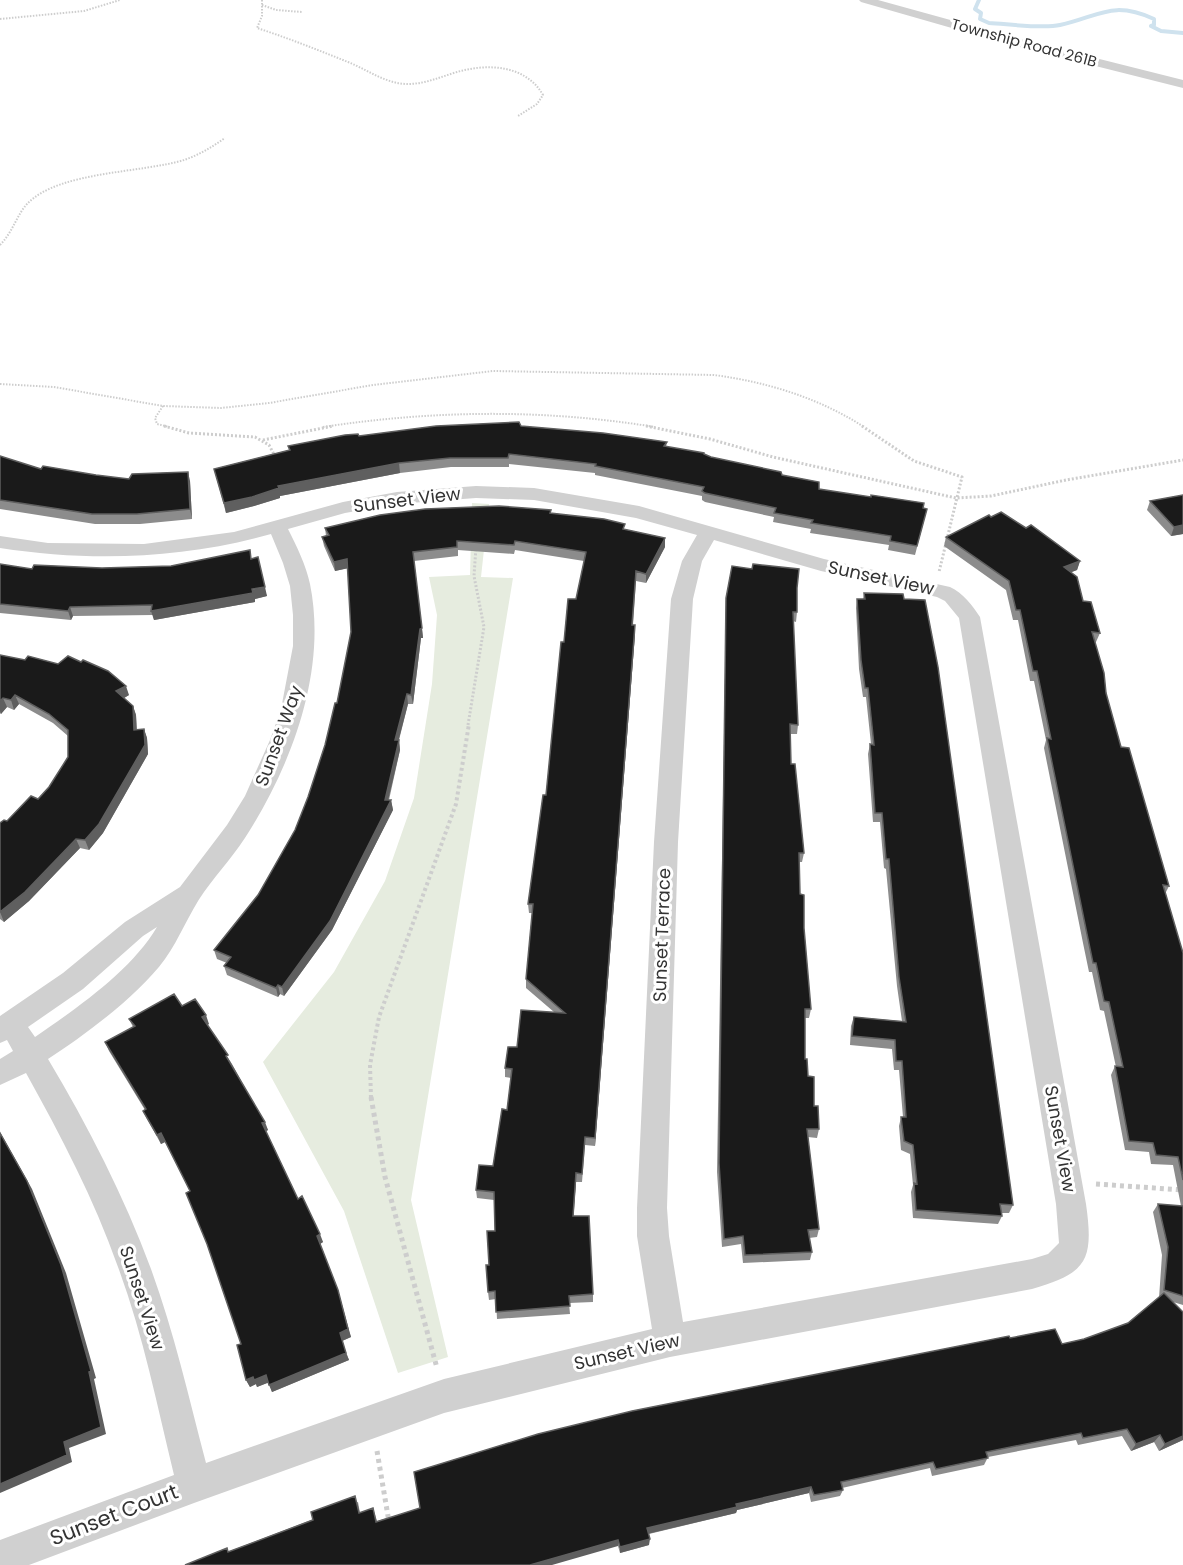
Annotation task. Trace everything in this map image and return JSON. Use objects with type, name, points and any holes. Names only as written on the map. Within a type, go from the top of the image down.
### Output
[{"type":"street","name":"Township Road 261B","points":[[865,0],[1008,40],[1183,84]]},
{"type":"street","name":"Sunset View","points":[[0,542],[48,549],[144,550],[235,538],[371,502],[476,492],[534,494],[639,512],[821,565],[943,592],[952,596],[969,617],[1071,1204],[1076,1245],[1069,1258],[1056,1268],[1032,1274],[670,1341],[444,1396],[194,1485],[167,1378],[135,1269],[98,1180],[32,1056],[6,1027]]},
{"type":"street","name":"Sunset Way","points":[[0,1073],[32,1056],[69,1030],[131,977],[159,949],[190,893],[241,824],[263,783],[297,692],[305,641],[298,578],[278,527]]},
{"type":"street","name":"Sunset Terrace","points":[[670,1341],[652,1236],[666,842],[682,599],[693,561],[708,533]]},
{"type":"street","name":"Sunset Way","points":[[6,1027],[73,981],[134,929],[190,893]]},
{"type":"street","name":"Sunset Court","points":[[0,1558],[194,1485]]},
{"type":"path","points":[[0,19],[84,11],[120,0]]},
{"type":"path","points":[[262,0],[262,16],[257,28],[302,44],[380,79],[415,85],[460,71],[477,69],[502,70],[526,75],[535,82],[543,95],[537,104],[518,116]]},
{"type":"path","points":[[262,5],[276,10],[303,12]]},
{"type":"path","points":[[0,245],[10,236],[28,203],[52,188],[79,180],[184,160],[207,150],[225,138]]},
{"type":"path","points":[[0,384],[54,387],[163,406],[221,408],[269,403],[373,385],[493,371],[714,375],[773,385],[841,414],[916,462],[962,477],[938,576]]},
{"type":"path","points":[[163,406],[155,421],[165,427],[189,433],[239,435],[263,440],[309,429],[376,418],[476,411],[570,416],[644,424],[712,439],[855,478],[957,498],[989,496],[1047,483],[1183,460]]},
{"type":"path","points":[[263,440],[269,445],[279,463]]},
{"type":"path","points":[[438,1371],[385,1177],[371,1102],[370,1065],[379,1017],[456,804],[484,627],[474,576],[477,541]]},
{"type":"path","points":[[1096,1184],[1183,1190]]},
{"type":"path","points":[[377,1451],[390,1531]]},
{"type":"shaded area","points":[[472,503],[489,504],[481,577],[513,578],[411,1200],[448,1357],[398,1373],[344,1211],[263,1062],[334,972],[385,881],[414,798],[432,684],[437,615],[429,577],[470,575]]},
{"type":"building","points":[[519,422],[521,426],[603,433],[667,442],[664,446],[704,453],[711,457],[781,472],[782,475],[819,482],[819,489],[924,503],[923,508],[927,509],[917,546],[890,541],[891,536],[811,523],[813,520],[774,513],[776,508],[705,493],[702,491],[704,487],[595,466],[596,464],[509,454],[508,458],[450,458],[399,463],[278,486],[279,488],[252,497],[224,503],[214,469],[290,450],[288,446],[345,435],[358,434],[359,436],[436,426]]},
{"type":"building","points":[[0,456],[41,469],[43,466],[129,479],[132,474],[188,472],[190,509],[137,514],[92,514],[0,500]]},
{"type":"building","points":[[1183,495],[1183,525],[1174,527],[1150,501]]},
{"type":"building","points":[[499,506],[551,510],[550,513],[604,519],[625,524],[623,529],[665,538],[646,574],[636,571],[632,625],[635,625],[595,1138],[585,1137],[582,1174],[576,1173],[573,1216],[589,1216],[593,1294],[569,1296],[570,1306],[496,1312],[495,1291],[488,1292],[486,1265],[489,1265],[487,1231],[495,1231],[494,1192],[476,1190],[479,1165],[493,1166],[502,1109],[507,1110],[512,1069],[505,1068],[508,1047],[517,1047],[521,1010],[565,1013],[526,979],[533,904],[528,904],[543,795],[546,795],[561,642],[564,642],[568,599],[576,599],[586,552],[515,541],[514,545],[457,541],[457,547],[413,552],[422,628],[420,629],[411,695],[407,694],[395,740],[399,740],[385,800],[391,800],[330,921],[282,987],[278,985],[276,988],[224,966],[231,957],[214,950],[258,895],[295,830],[308,797],[325,745],[335,703],[337,703],[351,632],[347,559],[334,562],[322,537],[329,535],[325,528],[380,515],[425,509]]},
{"type":"building","points":[[1001,512],[1026,528],[1031,525],[1080,561],[1064,567],[1077,577],[1083,601],[1091,602],[1100,633],[1092,632],[1104,673],[1106,693],[1121,747],[1129,748],[1169,886],[1163,885],[1183,953],[1183,1180],[1178,1157],[1156,1155],[1153,1143],[1129,1141],[1115,1066],[1123,1067],[1109,1002],[1104,1001],[1096,963],[1093,963],[1047,738],[1051,739],[1037,671],[1033,671],[1020,610],[1016,610],[1009,581],[946,537],[989,515],[991,517]]},
{"type":"building","points":[[250,550],[251,559],[258,557],[265,587],[252,589],[253,593],[151,611],[152,605],[70,607],[68,611],[0,604],[0,564],[32,569],[34,565],[102,568],[171,566]]},
{"type":"building","points":[[753,564],[799,569],[797,612],[793,612],[798,725],[790,724],[791,764],[795,764],[804,853],[799,853],[800,894],[804,895],[804,928],[811,1009],[805,1009],[805,1059],[807,1059],[808,1076],[814,1077],[814,1106],[818,1106],[819,1129],[807,1129],[819,1229],[808,1230],[812,1252],[745,1255],[743,1236],[724,1239],[719,1163],[726,598],[732,566],[752,569]]},
{"type":"building","points":[[864,593],[903,594],[904,599],[925,600],[938,667],[1013,1205],[1000,1204],[1002,1216],[916,1210],[914,1183],[917,1184],[913,1145],[904,1141],[901,1117],[906,1117],[902,1061],[896,1061],[895,1040],[852,1036],[854,1017],[906,1022],[899,977],[889,859],[886,859],[882,813],[875,813],[870,744],[874,745],[868,688],[865,688],[861,660],[857,599],[865,599]]},
{"type":"building","points":[[0,655],[25,660],[28,656],[58,664],[68,656],[108,671],[126,686],[116,691],[133,706],[134,730],[144,729],[145,745],[99,824],[85,840],[76,839],[25,892],[0,912],[0,823],[7,821],[31,796],[38,799],[49,787],[68,757],[68,730],[49,714],[15,695],[11,700],[3,698],[0,701]]},
{"type":"building","points":[[174,994],[182,1006],[195,999],[206,1015],[202,1017],[228,1055],[226,1056],[265,1122],[262,1123],[298,1199],[302,1196],[320,1234],[317,1236],[338,1290],[348,1329],[340,1333],[346,1353],[269,1385],[266,1375],[254,1380],[253,1377],[246,1380],[237,1345],[241,1344],[207,1244],[186,1193],[190,1191],[161,1133],[157,1135],[143,1111],[146,1109],[105,1042],[135,1026],[129,1019]]},
{"type":"building","points":[[0,1133],[27,1181],[61,1265],[91,1371],[89,1372],[101,1427],[64,1442],[67,1455],[0,1484]]},
{"type":"building","points":[[1158,1204],[1183,1206],[1183,1296],[1164,1290],[1168,1247]]},
{"type":"building","points":[[1164,1293],[1183,1312],[1183,1436],[1165,1444],[1160,1435],[1136,1444],[1127,1429],[1083,1438],[1081,1433],[986,1452],[988,1458],[936,1469],[933,1462],[841,1482],[843,1490],[814,1495],[811,1487],[736,1504],[737,1507],[647,1528],[650,1539],[620,1547],[618,1540],[530,1565],[185,1565],[227,1548],[228,1552],[313,1520],[311,1512],[355,1496],[359,1513],[373,1508],[376,1522],[420,1508],[414,1472],[538,1434],[632,1411],[1009,1336],[1010,1338],[1055,1329],[1062,1344],[1084,1339],[1128,1323]]},
{"type":"waterway","points":[[979,0],[975,9],[981,13],[980,19],[989,23],[1053,26],[1116,10],[1140,13],[1154,19],[1154,25],[1151,26],[1161,31],[1183,33]]}]
